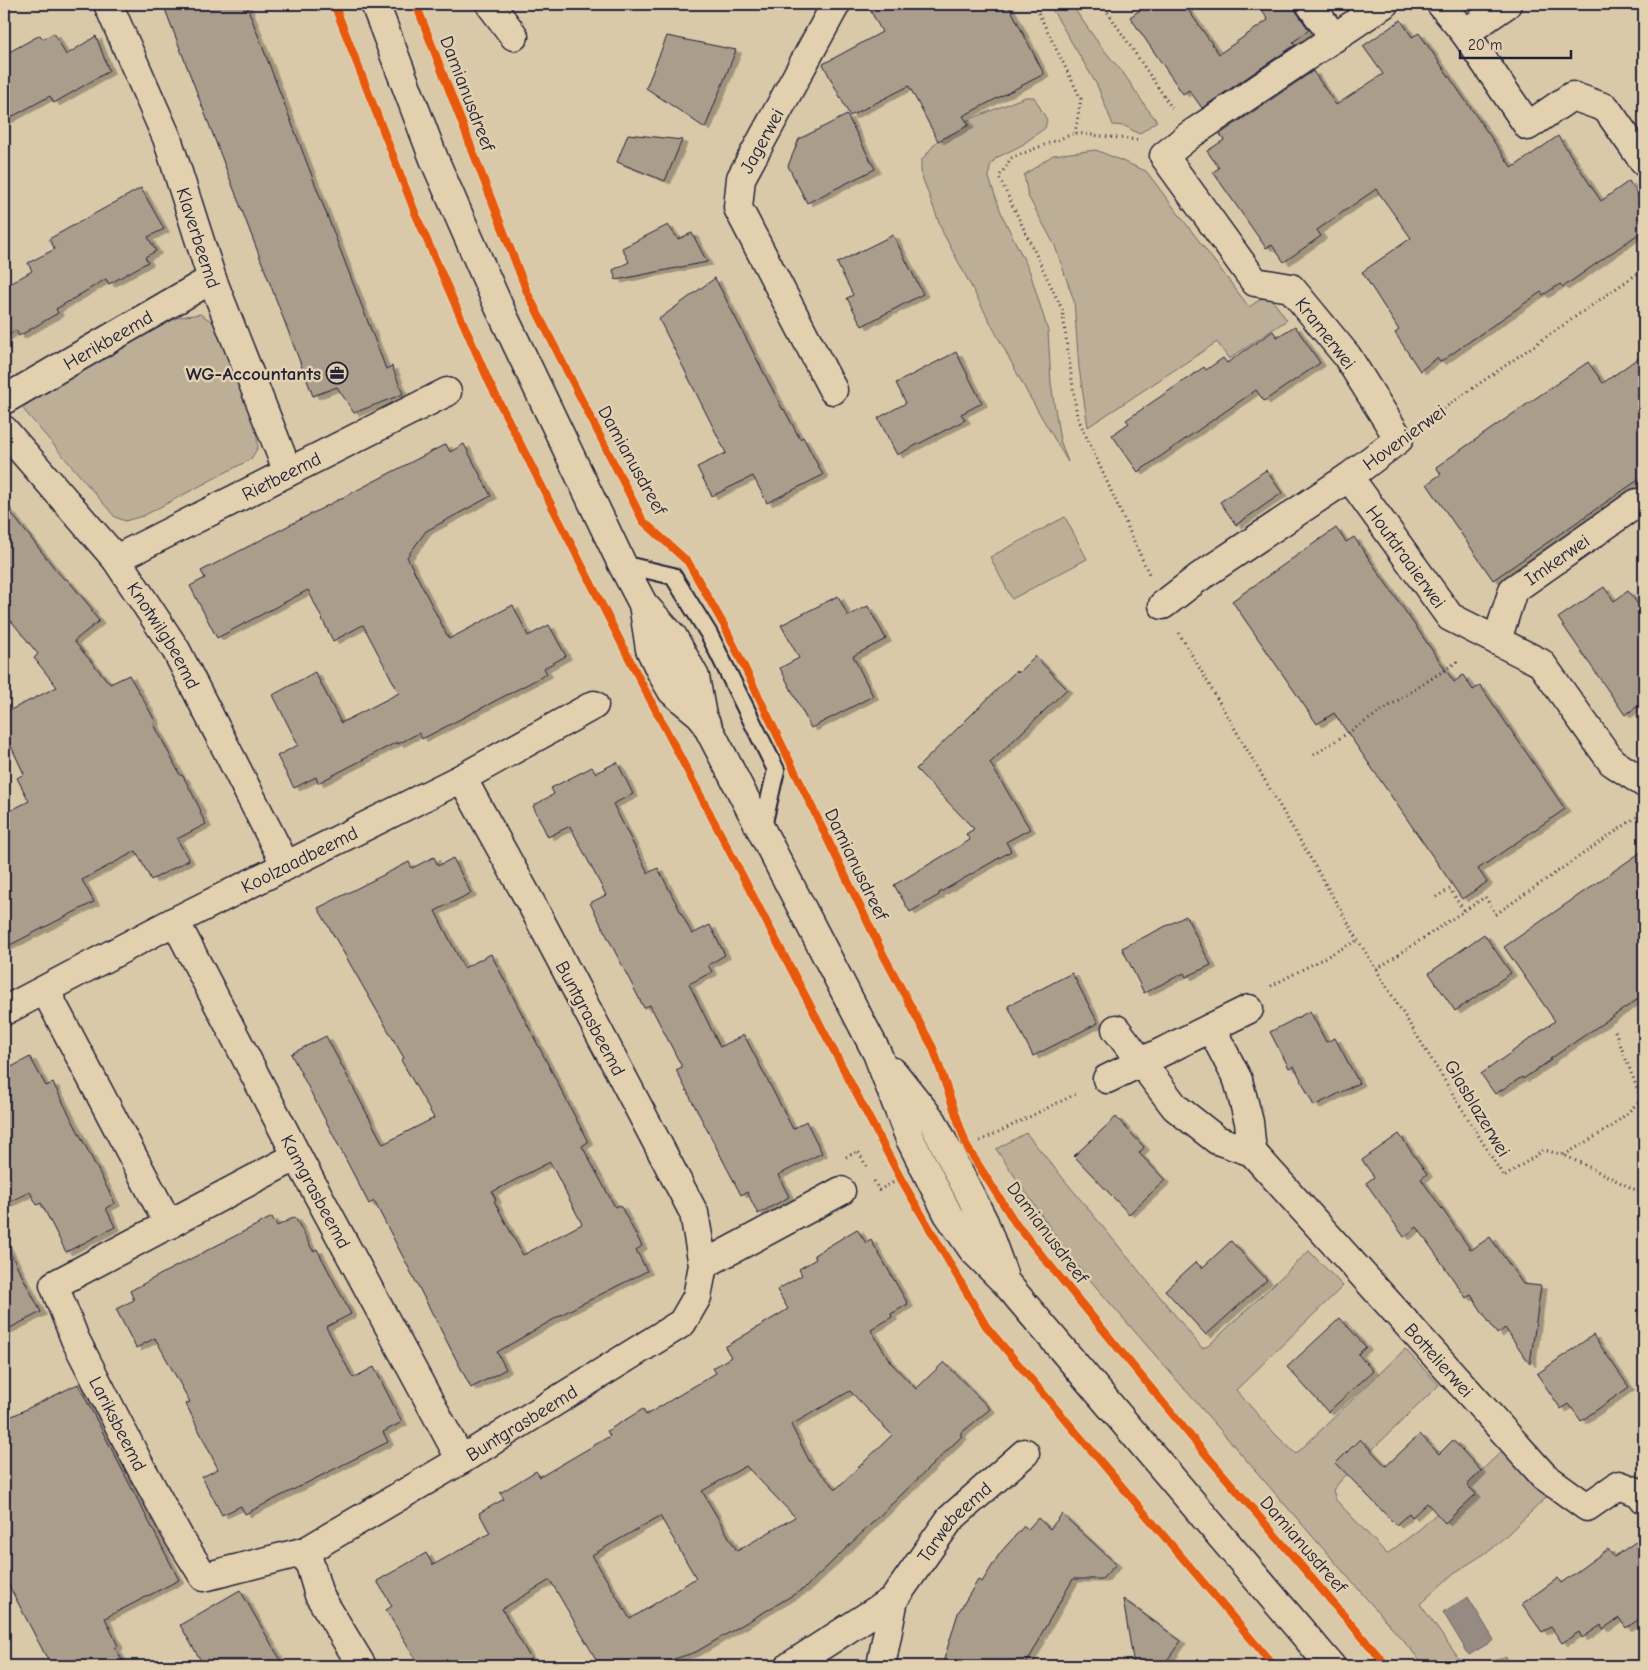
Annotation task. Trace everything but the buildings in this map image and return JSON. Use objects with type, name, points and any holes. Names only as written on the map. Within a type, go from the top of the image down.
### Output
[{"type":"street","name":"Klaverbeemd","points":[[108,4],[167,138],[212,279],[288,472]]},
{"type":"street","points":[[375,4],[434,159],[487,281],[622,564],[643,604],[650,649],[672,692],[702,716],[877,1052],[910,1139],[948,1214],[973,1250],[1006,1283],[1331,1666]]},
{"type":"street","points":[[490,4],[514,36]]},
{"type":"street","name":"Jagerwei","points":[[833,390],[738,208],[741,178],[836,4]]},
{"type":"street","points":[[1310,4],[1334,38]]},
{"type":"street","points":[[1164,156],[1190,135],[1384,4]]},
{"type":"street","points":[[1441,4],[1465,33],[1528,126],[1572,96],[1606,108],[1644,162]]},
{"type":"street","points":[[1465,33],[1507,4]]},
{"type":"street","name":"Kramerwei","points":[[1164,156],[1255,282],[1291,288],[1298,296],[1347,356],[1400,439]]},
{"type":"street","name":"Herikbeemd","points":[[4,400],[212,279]]},
{"type":"street","name":"Rietbeemd","points":[[116,560],[447,392]]},
{"type":"street","name":"Knotwilgbeemd","points":[[4,430],[116,560],[176,650],[286,866]]},
{"type":"street","name":"Hovenierwei","points":[[1163,605],[1198,578],[1349,477],[1400,439]]},
{"type":"street","name":"Houtdraaierwei","points":[[1349,477],[1450,617],[1541,662],[1612,762],[1644,783]]},
{"type":"street","name":"Imkerwei","points":[[1496,639],[1512,590],[1637,503],[1644,503]]},
{"type":"street","name":"Koolzaadbeemd","points":[[4,1011],[175,921],[462,778],[594,705]]},
{"type":"street","name":"Buntgrasbeemd","points":[[306,1551],[461,1460],[682,1323],[697,1297],[702,1265],[694,1213],[532,905],[462,778]]},
{"type":"street","name":"Kamgrasbeemd","points":[[175,921],[297,1156],[461,1460]]},
{"type":"street","points":[[45,990],[169,1225]]},
{"type":"street","points":[[1107,1079],[1250,1009]]},
{"type":"street","points":[[1211,1028],[1238,1080],[1249,1122],[1252,1152]]},
{"type":"street","name":"Bottelierwei","points":[[1116,1029],[1175,1107],[1216,1140],[1252,1152],[1544,1476],[1587,1507],[1619,1485],[1640,1493],[1644,1499]]},
{"type":"street","name":"Lariksbeemd","points":[[297,1156],[54,1285],[75,1339],[148,1481],[180,1539],[204,1577],[306,1551]]},
{"type":"street","points":[[702,1265],[841,1191]]},
{"type":"street","name":"Tarwebeemd","points":[[790,1666],[894,1599],[950,1519],[1025,1453]]},
{"type":"street","points":[[306,1551],[319,1595],[362,1666]]},
{"type":"street","name":"Tarwebeemd","points":[[881,1666],[894,1599]]},
{"type":"lane","points":[[622,564],[673,576],[710,634],[776,770],[762,832]]},
{"type":"path","points":[[1034,4],[1081,98],[1075,133]]},
{"type":"path","points":[[1102,4],[1190,135]]},
{"type":"path","points":[[1164,156],[1146,141],[1075,133],[1011,158],[999,177],[1062,309],[1077,416],[1163,605],[1358,940],[1378,969],[1485,897],[1496,914],[1638,817],[1640,810]]},
{"type":"path","points":[[1314,755],[1496,639]]},
{"type":"path","points":[[1436,897],[1450,889],[1464,911]]},
{"type":"path","points":[[1250,1009],[1257,993],[1358,940]]},
{"type":"path","points":[[1615,1031],[1644,1106]]},
{"type":"path","points":[[976,1143],[1107,1079]]},
{"type":"path","points":[[1564,1156],[1613,1126],[1642,1099]]},
{"type":"path","points":[[896,1170],[906,1188]]},
{"type":"shaded area","points":[[1049,4],[1071,4],[1157,121],[1139,134],[1125,126],[1113,125],[1097,85]]},
{"type":"shaded area","points":[[1025,97],[1034,97],[1047,120],[1045,128],[1022,145],[996,158],[990,166],[989,178],[1002,215],[1030,272],[1048,331],[1051,383],[1060,440],[1068,462],[1028,394],[943,233],[921,174],[921,161],[938,140],[963,122]]},
{"type":"shaded area","points":[[1096,150],[1146,171],[1249,307],[1268,294],[1287,320],[1229,359],[1217,342],[1088,427],[1079,368],[1074,301],[1055,246],[1028,196],[1024,175],[1053,155]]},
{"type":"shaded area","points":[[200,314],[213,322],[256,429],[258,447],[251,459],[143,516],[125,521],[115,517],[23,409],[40,388],[179,317]]},
{"type":"shaded area","points":[[1065,517],[1087,559],[1012,599],[990,557]]},
{"type":"shaded area","points":[[1026,1133],[1202,1348],[1208,1346],[1309,1251],[1343,1286],[1236,1390],[1275,1434],[1296,1454],[1405,1349],[1439,1385],[1333,1490],[1336,1500],[1387,1554],[1421,1528],[1503,1450],[1548,1496],[1492,1549],[1454,1573],[1420,1604],[1464,1666],[1425,1666],[1070,1257],[996,1149]]},
{"type":"shaded area","points":[[1468,1597],[1494,1640],[1469,1655],[1443,1612]]},
{"type":"shaded area","points":[[1505,1657],[1511,1666],[1464,1666]]},
{"type":"cycle path","points":[[334,4],[416,215],[489,382],[641,682],[901,1179],[986,1326],[1274,1666]]},
{"type":"cycle path","name":"Damianusdreef","points":[[416,4],[527,292],[643,521],[688,562],[725,627],[884,956],[933,1048],[967,1147],[1016,1224],[1202,1450],[1387,1666]]},
{"type":"place","name":"WG-Accountants","points":[[337,373]]}]
